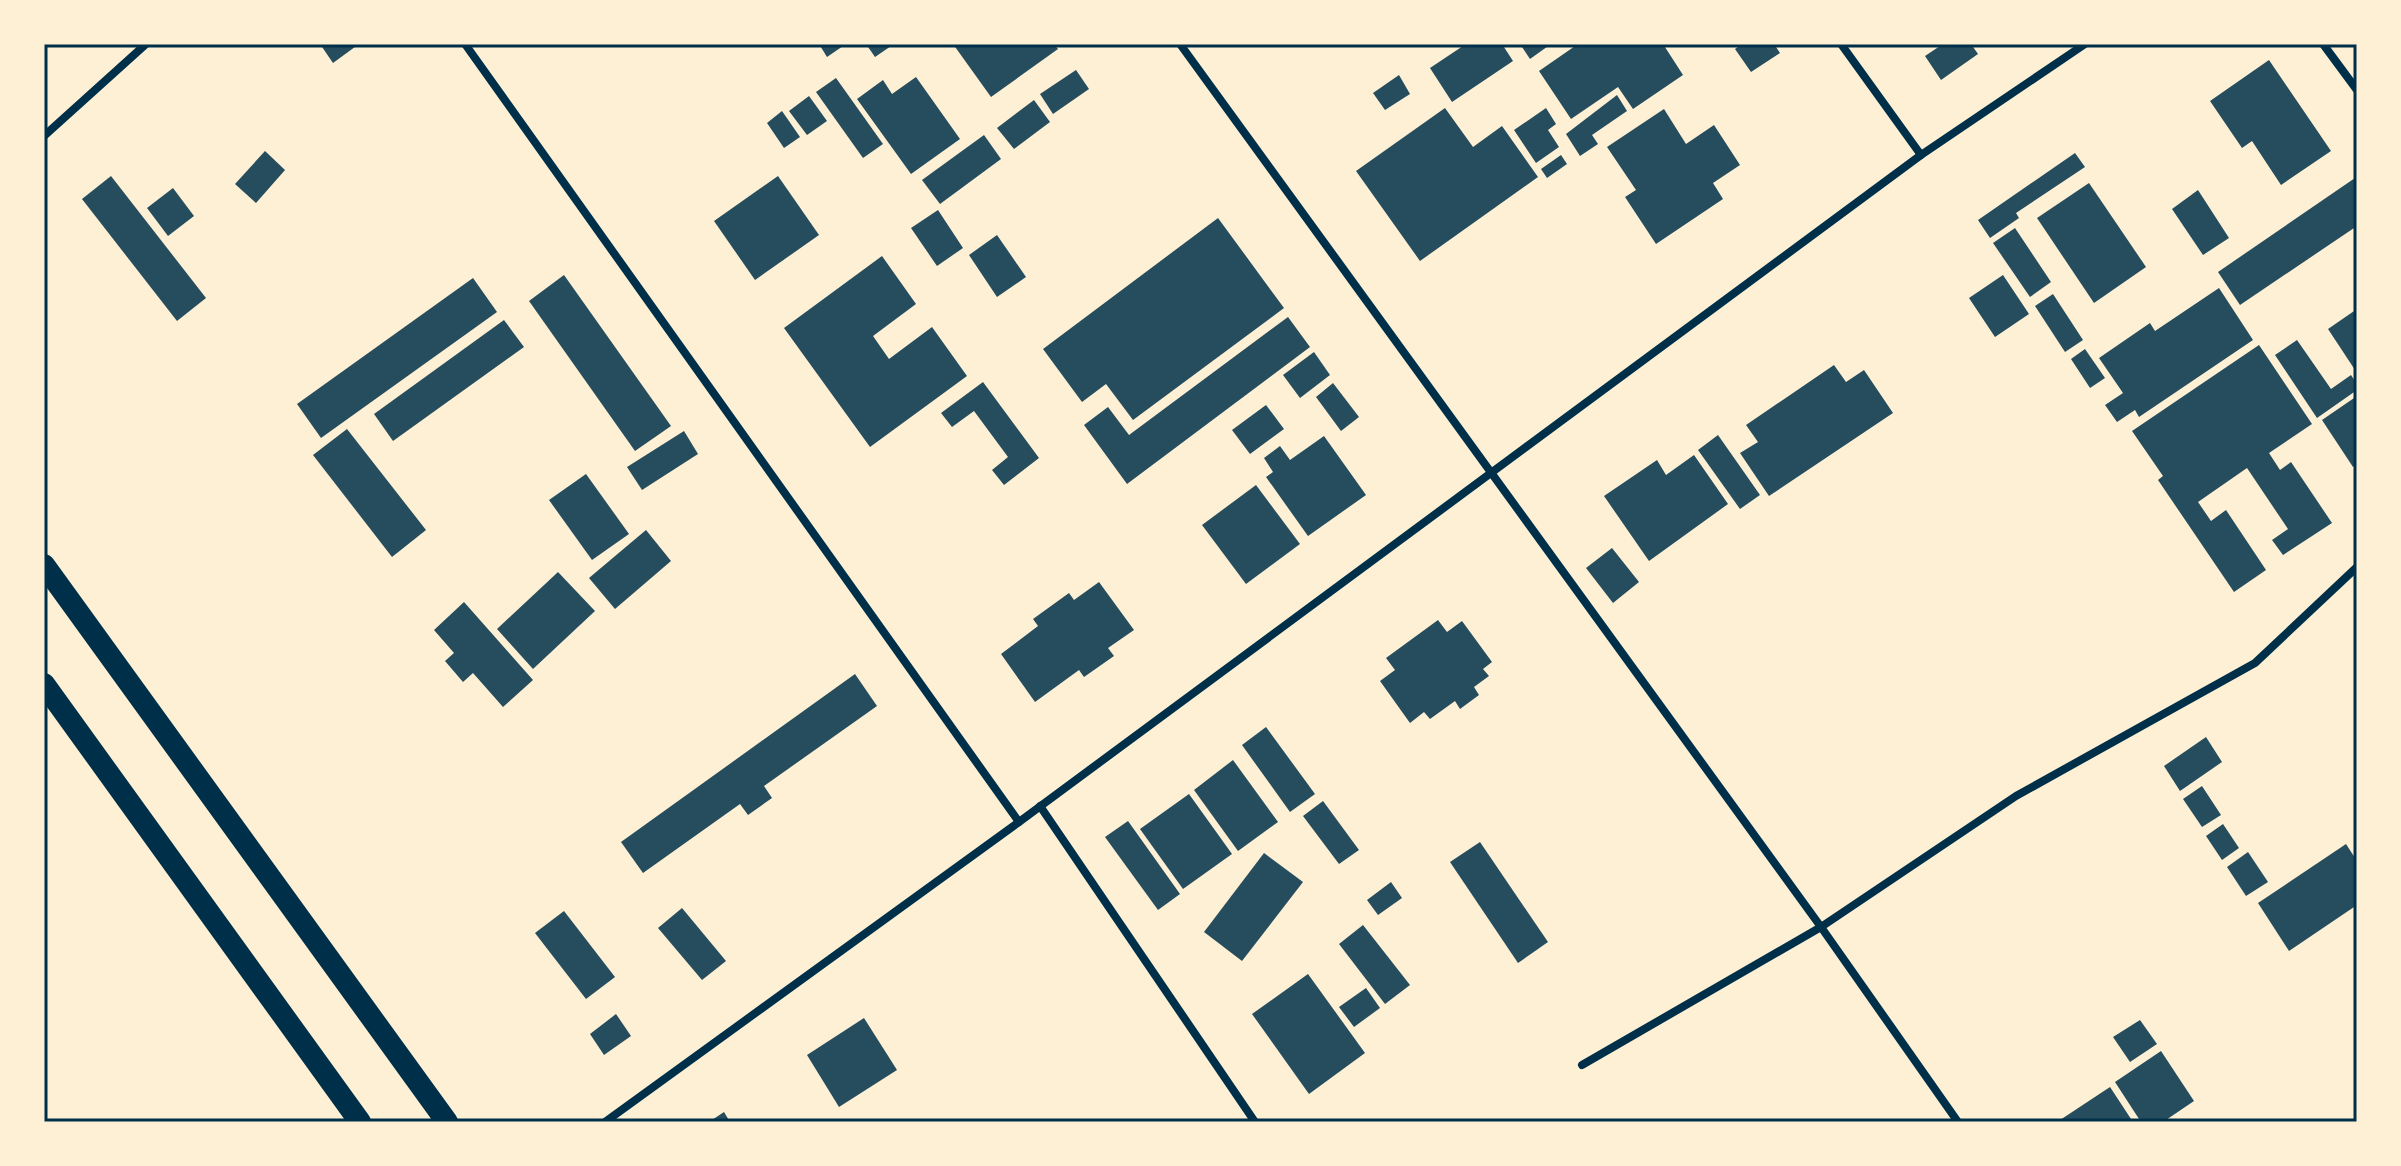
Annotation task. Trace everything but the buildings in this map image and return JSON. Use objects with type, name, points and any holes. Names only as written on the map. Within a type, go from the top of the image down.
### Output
[{"type":"highway","points":[[44,565],[447,1122]]},
{"type":"highway","points":[[44,684],[360,1122]]},
{"type":"street","points":[[44,136],[146,44]]},
{"type":"street","points":[[465,44],[1019,822]]},
{"type":"street","points":[[1180,44],[1821,927],[1958,1122]]},
{"type":"street","points":[[1841,44],[1921,155]]},
{"type":"street","points":[[605,1122],[1019,822],[1488,472],[1921,155],[2085,44]]},
{"type":"street","points":[[2323,44],[2357,90]]},
{"type":"street","points":[[1582,1065],[1821,927],[2016,796],[2255,663],[2357,567]]},
{"type":"street","points":[[1040,806],[1255,1122]]}]
